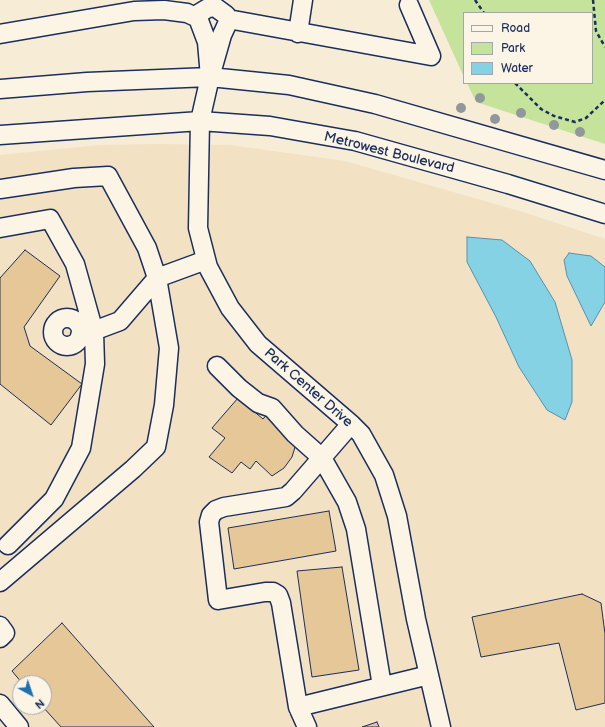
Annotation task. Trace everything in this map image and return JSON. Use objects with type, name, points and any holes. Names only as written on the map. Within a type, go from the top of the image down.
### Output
[{"type":"street","points":[[298,33],[304,0]]},
{"type":"street","points":[[210,77],[207,42],[198,18],[198,14],[208,8],[220,9],[298,33],[431,56],[409,5]]},
{"type":"street","points":[[210,77],[220,9]]},
{"type":"street","points":[[1,29],[134,11],[164,10],[187,13],[198,18]]},
{"type":"street","points":[[0,89],[87,82],[210,77],[289,85],[375,104],[605,170]]},
{"type":"street","name":"Park Center Drive","points":[[210,77],[200,121],[198,228],[208,267],[230,308],[258,344],[334,407],[361,434],[384,475],[395,509],[441,727]]},
{"type":"street","name":"Metrowest Boulevard","points":[[0,135],[200,121],[270,126],[355,141],[508,184],[605,214]]},
{"type":"street","points":[[0,189],[74,178],[108,176],[147,248],[157,278],[169,348],[164,405],[156,447],[133,469],[0,582]]},
{"type":"street","points":[[0,228],[50,219],[75,264],[87,334],[95,364],[81,448],[54,499],[4,547],[23,562]]},
{"type":"street","points":[[87,334],[120,321],[157,278],[206,260]]},
{"type":"street","points":[[217,366],[248,396],[258,403],[272,408],[296,434],[322,458],[347,502],[356,529],[382,686]]},
{"type":"street","points":[[307,727],[298,707],[281,603],[278,596],[273,592],[265,592],[218,600],[209,522],[211,515],[216,510],[224,507],[286,497],[293,491],[351,424]]},
{"type":"street","points":[[0,626],[5,633],[0,638]]},
{"type":"street","points":[[298,707],[429,675]]},
{"type":"street","points":[[0,704],[19,727]]},
{"type":"path","points":[[475,0],[483,12]]},
{"type":"path","points":[[593,0],[596,31],[605,47]]},
{"type":"path","points":[[516,84],[541,109],[554,116],[575,122],[586,118],[605,100]]},
{"type":"shaded area","points":[[100,145],[230,145],[345,161],[523,212],[605,239],[605,727],[0,727],[0,155]]},
{"type":"green space","points":[[429,0],[605,0],[605,144],[476,102],[467,84],[593,84],[593,12],[463,12],[463,75]]},
{"type":"water","points":[[467,237],[502,240],[530,261],[555,302],[572,360],[572,402],[565,420],[547,410],[519,367],[496,317],[467,262]]},
{"type":"water","points":[[569,253],[591,256],[605,267],[605,302],[591,326],[567,276],[564,260]]},
{"type":"building","points":[[25,250],[60,276],[24,327],[30,346],[82,384],[51,425],[0,384],[0,278]]},
{"type":"building","points":[[238,398],[263,419],[271,410],[296,444],[292,457],[284,468],[272,476],[256,461],[250,469],[241,462],[232,473],[209,457],[225,438],[212,428]]},
{"type":"building","points":[[329,511],[336,551],[234,569],[228,528]]},
{"type":"building","points":[[342,567],[359,670],[312,677],[297,571]]},
{"type":"building","points":[[582,594],[601,603],[605,634],[605,703],[576,710],[559,643],[481,657],[472,617]]},
{"type":"building","points":[[62,623],[154,727],[61,727],[50,715],[52,715],[52,675],[15,675],[12,671]]},
{"type":"building","points":[[377,722],[379,727],[362,727]]}]
